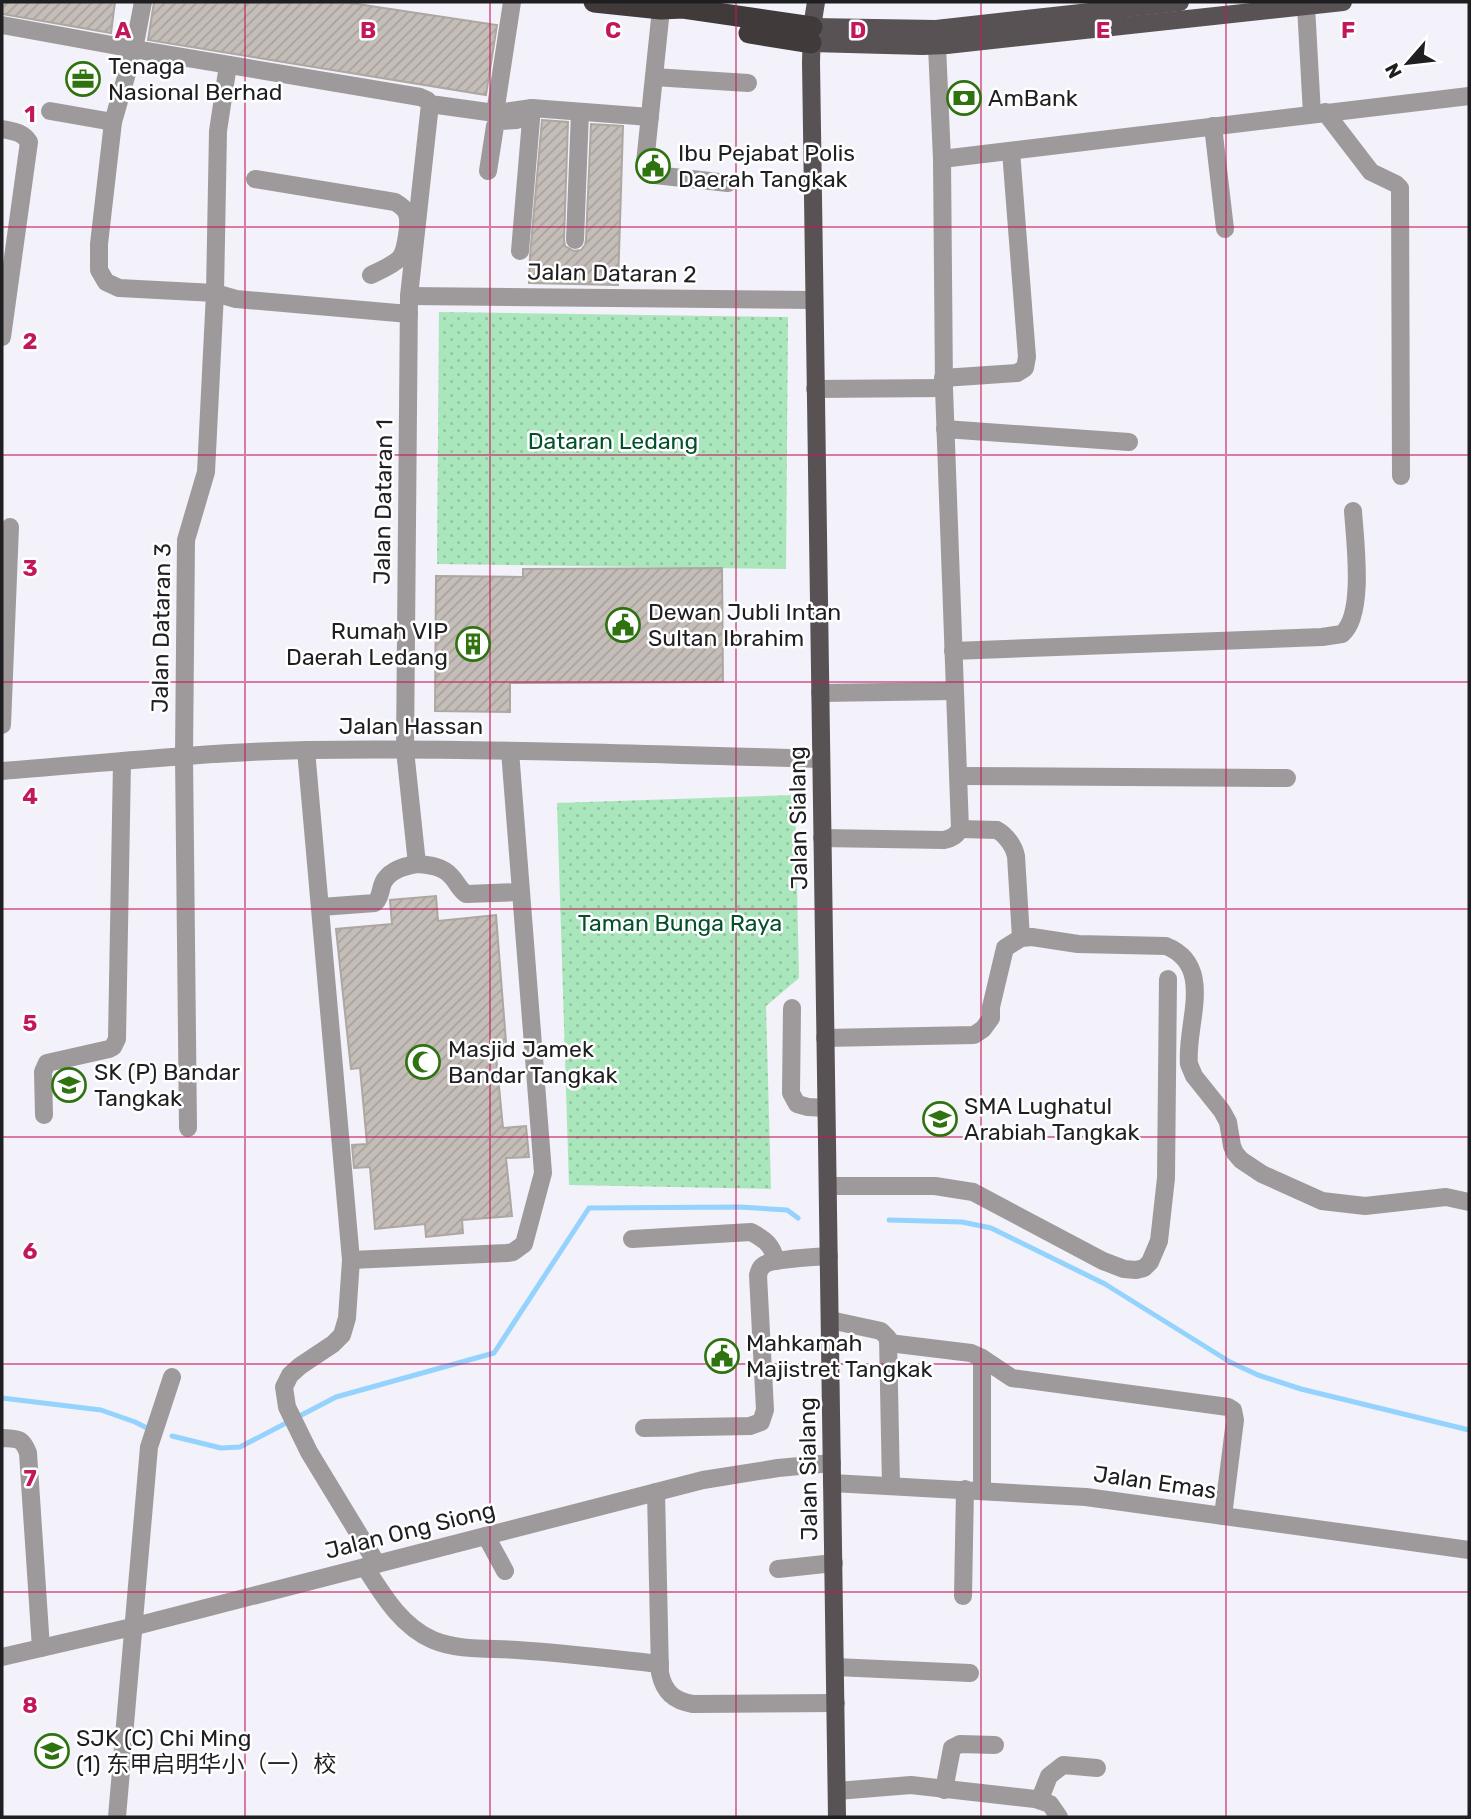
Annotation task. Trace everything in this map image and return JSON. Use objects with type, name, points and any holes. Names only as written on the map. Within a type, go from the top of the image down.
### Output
[{"type":"highway","points":[[594,2],[661,9],[683,8],[811,35]]},
{"type":"main road","name":"Jalan Sialang","points":[[816,2],[811,35],[814,300],[837,1817]]},
{"type":"main road","points":[[811,35],[936,29],[1180,2]]},
{"type":"main road","points":[[811,35],[937,46],[1343,2]]},
{"type":"street","points":[[142,2],[134,49],[113,122],[99,244],[99,270],[106,282],[119,288],[215,293],[236,299],[409,314]]},
{"type":"street","points":[[495,113],[512,2]]},
{"type":"street","points":[[1306,6],[1318,113],[1371,172],[1399,188],[1401,476]]},
{"type":"street","points":[[661,9],[646,169],[650,173],[728,183]]},
{"type":"street","points":[[2,25],[420,97],[430,104],[495,113],[531,115],[580,112],[650,117]]},
{"type":"street","points":[[822,838],[944,840],[957,835],[960,829],[945,429],[942,159],[937,46]]},
{"type":"street","name":"Jalan Dataran 3","points":[[188,1128],[184,756],[186,540],[206,472],[215,293],[218,131],[228,65]]},
{"type":"street","points":[[654,77],[748,83]]},
{"type":"street","points":[[942,159],[1469,96]]},
{"type":"street","name":"Jalan Dataran 1","points":[[417,864],[405,751],[409,296],[430,104]]},
{"type":"street","points":[[50,111],[113,122]]},
{"type":"street","points":[[575,240],[580,112]]},
{"type":"street","points":[[488,171],[495,126],[499,121],[531,115]]},
{"type":"street","points":[[520,251],[531,115]]},
{"type":"street","points":[[1213,126],[1225,229]]},
{"type":"street","points":[[2,129],[22,134],[29,142],[2,337]]},
{"type":"street","points":[[816,389],[944,383],[1017,373],[1025,368],[1027,357],[1011,150]]},
{"type":"street","points":[[255,178],[395,202],[403,207],[408,215],[407,241],[403,255],[391,265],[370,275]]},
{"type":"street","name":"Jalan Dataran 2","points":[[409,296],[814,300]]},
{"type":"street","points":[[945,429],[1129,442]]},
{"type":"street","points":[[953,651],[1322,637],[1342,634],[1350,626],[1354,614],[1357,581],[1353,511]]},
{"type":"street","points":[[2,725],[10,527]]},
{"type":"street","points":[[820,693],[954,691]]},
{"type":"street","points":[[306,750],[351,1260],[347,1318],[342,1335],[290,1375],[284,1387],[291,1415],[371,1565],[389,1605],[412,1628],[433,1640],[460,1648],[519,1650],[660,1664]]},
{"type":"street","name":"Jalan Hassan","points":[[2,771],[184,756],[306,750],[546,751],[821,759]]},
{"type":"street","points":[[351,1260],[507,1253],[524,1244],[543,1173],[510,751]]},
{"type":"street","points":[[44,1115],[43,1072],[47,1063],[109,1049],[117,1039],[122,762]]},
{"type":"street","points":[[959,776],[1287,778]]},
{"type":"street","points":[[960,829],[997,830],[1013,847],[1016,856],[1021,938]]},
{"type":"street","points":[[321,907],[375,904],[388,875],[397,869],[417,864],[445,871],[466,894],[520,892]]},
{"type":"street","points":[[825,1038],[974,1035],[983,1029],[991,1018],[1004,948],[1021,938],[1032,937],[1078,944],[1166,946],[1186,958],[1196,987],[1189,1064],[1194,1076],[1228,1122],[1232,1146],[1241,1160],[1262,1174],[1322,1201],[1365,1206],[1446,1197],[1469,1202]]},
{"type":"street","points":[[828,1186],[935,1186],[973,1192],[1103,1261],[1124,1269],[1144,1268],[1150,1262],[1158,1241],[1166,1178],[1168,979]]},
{"type":"street","points":[[792,1008],[791,1093],[797,1104],[827,1108]]},
{"type":"street","points":[[632,1239],[751,1232],[765,1239],[773,1248],[776,1261]]},
{"type":"street","points":[[644,1428],[750,1426],[761,1422],[765,1410],[758,1275],[766,1263],[829,1256]]},
{"type":"street","points":[[830,1320],[886,1334],[889,1343],[891,1486]]},
{"type":"street","points":[[889,1343],[967,1352],[982,1358],[1012,1378],[1228,1407],[1233,1410],[1235,1420],[1223,1516]]},
{"type":"street","points":[[963,1596],[982,1358]]},
{"type":"street","points":[[117,1817],[149,1447],[172,1377]]},
{"type":"street","points":[[2,1438],[18,1439],[24,1443],[28,1453],[41,1648]]},
{"type":"street","name":"Jalan Ong Siong","points":[[2,1657],[132,1627],[715,1478],[778,1468],[832,1464]]},
{"type":"street","name":"Jalan Emas","points":[[832,1483],[1086,1497],[1469,1550]]},
{"type":"street","points":[[656,1492],[660,1664],[667,1692],[684,1703],[693,1704],[836,1703]]},
{"type":"street","points":[[486,1536],[505,1571]]},
{"type":"street","points":[[778,1569],[834,1563]]},
{"type":"street","points":[[835,1667],[970,1674]]},
{"type":"street","points":[[944,1790],[953,1748],[960,1744],[995,1745]]},
{"type":"street","points":[[1041,1800],[1049,1776],[1056,1769],[1063,1765],[1097,1768]]},
{"type":"street","points":[[837,1791],[907,1785],[1041,1800],[1050,1804],[1059,1817]]},
{"type":"green space","name":"Dataran Ledang","points":[[439,312],[788,317],[786,569],[437,564]]},
{"type":"green space","name":"Taman Bunga Raya","points":[[795,795],[799,978],[766,1006],[771,1189],[569,1185],[557,803]]},
{"type":"building","points":[[2,2],[115,2],[111,33],[2,14]]},
{"type":"building","points":[[154,2],[344,2],[497,25],[486,95],[148,40]]},
{"type":"building","points":[[542,120],[568,122],[564,240],[565,246],[574,251],[581,250],[586,240],[591,124],[623,126],[618,285],[529,283]]},
{"type":"building","name":"Dewan Jubli Intan Sultan Ibrahim","points":[[722,568],[723,682],[510,683],[510,712],[435,711],[436,576],[523,577],[523,569]]},
{"type":"building","name":"Masjid Jamek Bandar Tangkak","points":[[436,896],[438,921],[496,915],[507,1055],[496,1056],[503,1128],[526,1126],[529,1157],[506,1158],[512,1216],[462,1220],[463,1233],[426,1237],[425,1224],[375,1229],[370,1167],[354,1168],[352,1145],[367,1144],[360,1068],[351,1069],[336,929],[392,924],[390,900]]},
{"type":"waterway","points":[[172,1436],[221,1448],[240,1447],[336,1397],[494,1353],[589,1208],[740,1207],[787,1210],[798,1218]]},
{"type":"waterway","points":[[889,1220],[962,1222],[991,1228],[1105,1284],[1230,1362],[1258,1375],[1301,1389],[1469,1430]]},
{"type":"waterway","points":[[2,1398],[101,1410],[149,1429]]},
{"type":"place","name":"Tenaga Nasional Berhad","points":[[83,79]]},
{"type":"place","name":"AmBank","points":[[964,98]]},
{"type":"place","name":"Ibu Pejabat Polis Daerah Tangkak","points":[[653,166]]},
{"type":"place","name":"Dewan Jubli Intan Sultan Ibrahim","points":[[623,625]]},
{"type":"place","name":"Rumah VIP Daerah Ledang","points":[[473,644]]},
{"type":"place","name":"Masjid Jamek Bandar Tangkak","points":[[423,1062]]},
{"type":"place","name":"SK (P) Bandar Tangkak","points":[[69,1085]]},
{"type":"place","name":"SMA Lughatul Arabiah Tangkak","points":[[940,1119]]},
{"type":"place","name":"Mahkamah Majistret Tangkak","points":[[722,1356]]},
{"type":"place","name":"SJK (C) Chi Ming (1) 东甲启明华小（一）校","points":[[52,1751]]}]
